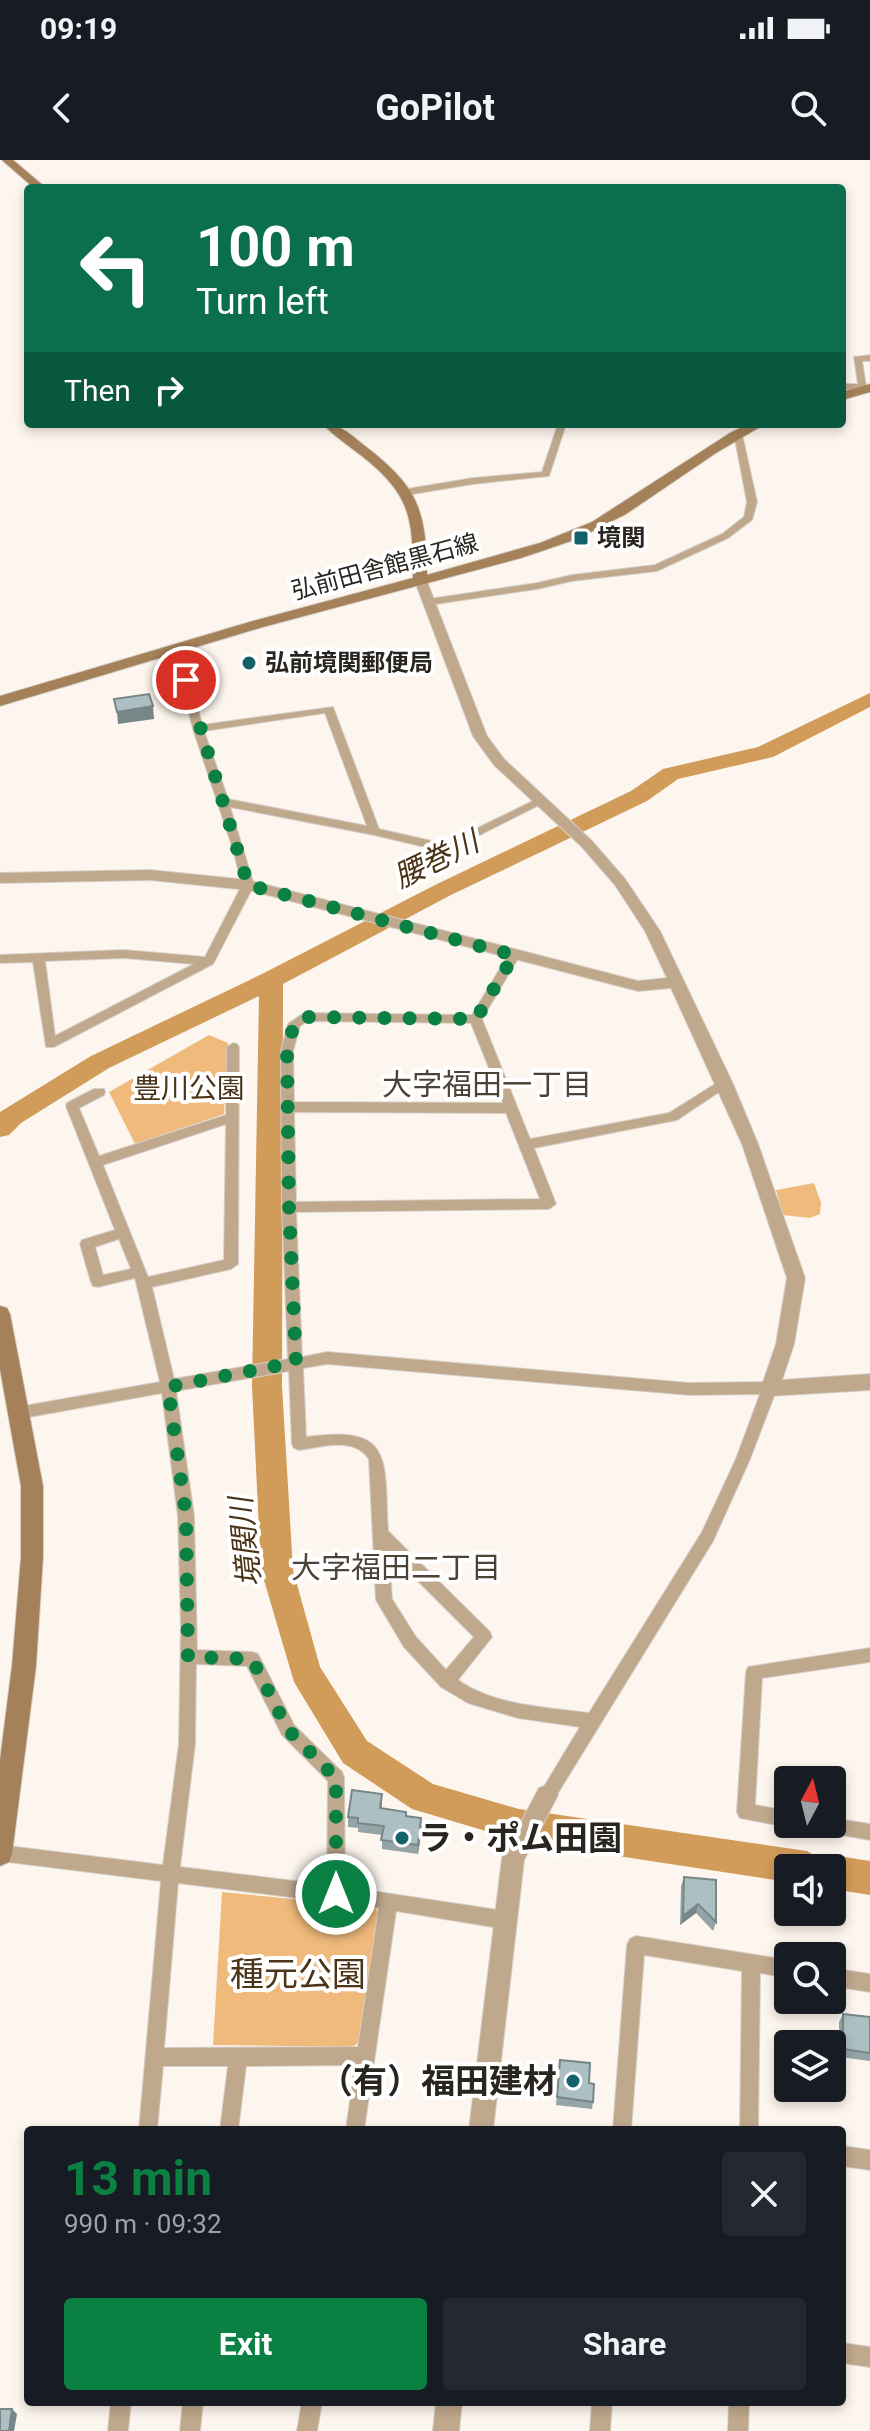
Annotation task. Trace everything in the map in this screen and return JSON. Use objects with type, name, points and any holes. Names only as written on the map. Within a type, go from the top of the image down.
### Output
[{"type":"main road","points":[[10,163],[36,184]]},
{"type":"main road","points":[[846,395],[865,388]]},
{"type":"main road","points":[[334,428],[407,492],[420,552],[420,579]]},
{"type":"main road","name":"弘前田舎館黒石線","points":[[0,701],[178,647],[522,553],[576,534],[646,497],[706,452],[749,428]]},
{"type":"main road","points":[[0,1314],[32,1486],[32,1557],[24,1666],[0,1853]]},
{"type":"street","points":[[0,165],[10,163]]},
{"type":"street","points":[[865,388],[857,359],[870,358]]},
{"type":"street","points":[[407,492],[473,481],[546,474],[561,428]]},
{"type":"street","points":[[429,602],[657,568],[725,536],[749,518],[752,502],[738,434]]},
{"type":"street","points":[[420,579],[480,736],[499,762],[587,844],[620,882],[652,931],[750,1144],[796,1278],[785,1344],[770,1388],[743,1459],[708,1536],[547,1795],[513,1858],[481,2126]]},
{"type":"street","points":[[38,957],[50,1044],[209,961],[248,885],[224,802],[198,729],[178,647]]},
{"type":"street","points":[[198,729],[329,709],[374,831]]},
{"type":"street","points":[[224,802],[446,848],[541,801]]},
{"type":"street","points":[[0,878],[150,875],[248,885],[638,986],[677,982]]},
{"type":"street","points":[[0,959],[124,954],[209,961]]},
{"type":"street","points":[[476,1019],[514,955]]},
{"type":"street","points":[[476,1019],[304,1017],[294,1024],[289,1034],[289,1207],[293,1363],[299,1444],[350,1439],[363,1441],[371,1448],[376,1458],[384,1600],[394,1620],[423,1660],[471,1697],[512,1708],[594,1721]]},
{"type":"street","points":[[289,1207],[549,1204],[476,1019]]},
{"type":"street","points":[[124,1232],[87,1244],[98,1282],[231,1264],[233,1047]]},
{"type":"street","points":[[526,1145],[672,1117],[725,1084]]},
{"type":"street","points":[[99,1092],[72,1106],[142,1278],[168,1387],[186,1516],[187,1744],[170,1875],[148,2126]]},
{"type":"street","points":[[288,1107],[511,1108]]},
{"type":"street","points":[[96,1162],[231,1118]]},
{"type":"street","points":[[18,1413],[327,1358],[690,1389],[870,1382]]},
{"type":"street","points":[[379,1532],[484,1637],[448,1679]]},
{"type":"street","points":[[774,1817],[746,1812],[754,1672],[870,1655]]},
{"type":"street","points":[[188,1657],[252,1659],[288,1730],[336,1778],[336,1894]]},
{"type":"street","points":[[846,1828],[870,1832]]},
{"type":"street","points":[[0,1853],[389,1901],[505,1920]]},
{"type":"street","points":[[356,2126],[389,1901]]},
{"type":"street","points":[[622,2126],[636,1945],[774,1967]]},
{"type":"street","points":[[749,2126],[751,1963]]},
{"type":"street","points":[[846,1979],[870,1983]]},
{"type":"street","points":[[155,2057],[367,2056]]},
{"type":"street","points":[[229,2126],[238,2057]]},
{"type":"street","points":[[846,2157],[870,2160]]},
{"type":"street","points":[[846,2354],[870,2357]]},
{"type":"street","points":[[118,2431],[121,2406]]},
{"type":"street","points":[[190,2431],[193,2406]]},
{"type":"street","points":[[307,2431],[311,2406]]},
{"type":"street","points":[[446,2431],[449,2406]]},
{"type":"street","points":[[600,2431],[602,2406]]},
{"type":"street","points":[[738,2431],[739,2406]]},
{"type":"green space","name":"豊川公園","points":[[209,1035],[228,1043],[224,1114],[135,1144],[109,1092]]},
{"type":"green space","points":[[814,1183],[821,1203],[820,1214],[810,1218],[783,1215],[776,1190]]},
{"type":"green space","name":"種元公園","points":[[222,1892],[374,1907],[380,1915],[363,2040],[352,2047],[213,2045]]},
{"type":"building","points":[[149,694],[153,706],[117,712],[114,699]]},
{"type":"building","points":[[352,1790],[382,1794],[380,1808],[421,1818],[418,1845],[381,1840],[384,1826],[358,1823],[358,1818],[348,1817]]},
{"type":"building","points":[[684,1877],[716,1880],[716,1922],[698,1904],[683,1916]]},
{"type":"building","points":[[843,2014],[870,2017],[870,2053],[846,2049],[846,2030],[843,2030]]},
{"type":"building","name":"（有）福田建材","points":[[560,2060],[590,2063],[589,2083],[594,2084],[593,2102],[557,2097]]},
{"type":"building","points":[[0,2409],[12,2409],[9,2431],[0,2431]]},
{"type":"waterway","name":"腰巻川","points":[[271,980],[443,890],[639,796],[671,774],[765,752],[870,699]]},
{"type":"waterway","name":"腰巻川","points":[[0,1128],[12,1116],[100,1062],[271,980]]},
{"type":"waterway","name":"境関川","points":[[271,980],[267,1386],[277,1570],[305,1672],[355,1752],[424,1798],[519,1825],[774,1863]]},
{"type":"waterway","name":"境関川","points":[[846,1874],[870,1878]]},
{"type":"place","name":"境関","points":[[581,538]]},
{"type":"place","name":"弘前境関郵便局","points":[[249,663]]},
{"type":"place","name":"ラ・ポム田園","points":[[402,1838]]},
{"type":"place","name":"（有）福田建材","points":[[573,2081]]},
{"type":"district","name":"大字福田一丁目","points":[[487,1084]]},
{"type":"district","name":"大字福田二丁目","points":[[396,1567]]},
{"type":"route","points":[[186,680],[198,729],[239,849],[248,885],[514,955],[476,1019],[304,1017],[294,1024],[287,1051],[289,1207],[296,1362],[168,1387],[186,1516],[188,1657],[252,1659],[288,1730],[336,1778],[336,1894]]}]
